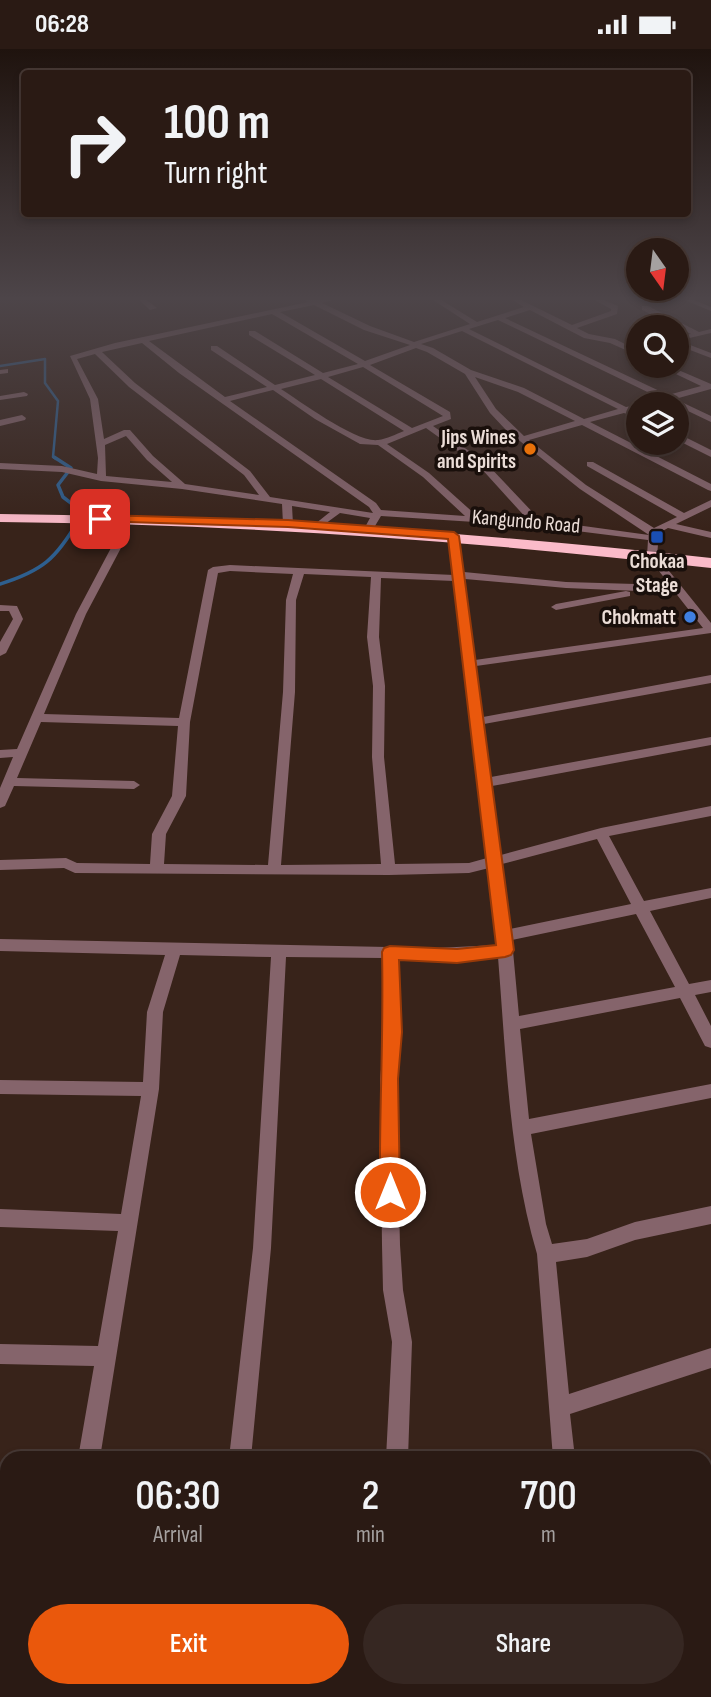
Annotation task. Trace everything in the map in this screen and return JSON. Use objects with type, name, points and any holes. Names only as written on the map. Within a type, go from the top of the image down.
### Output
[{"type":"highway","name":"Kangundo Road","points":[[0,518],[126,519],[318,526],[374,520],[454,536],[711,563]]},
{"type":"street","points":[[82,375],[94,399],[101,478]]},
{"type":"street","points":[[123,375],[158,406],[247,473],[267,499]]},
{"type":"street","points":[[190,375],[373,506],[374,520]]},
{"type":"street","points":[[255,375],[362,442],[380,443],[445,420],[447,414],[382,375]]},
{"type":"street","points":[[224,400],[319,375],[411,431]]},
{"type":"street","points":[[470,375],[493,411],[523,439],[583,487],[653,535]]},
{"type":"street","points":[[477,375],[510,385],[711,488]]},
{"type":"street","points":[[555,375],[625,410]]},
{"type":"street","points":[[620,375],[655,392]]},
{"type":"street","points":[[689,378],[710,387]]},
{"type":"street","points":[[689,392],[710,387]]},
{"type":"street","points":[[0,398],[24,394]]},
{"type":"street","points":[[689,408],[711,419]]},
{"type":"street","points":[[523,439],[625,410]]},
{"type":"street","points":[[0,423],[22,418]]},
{"type":"street","points":[[428,426],[482,464],[537,523]]},
{"type":"street","points":[[100,444],[127,432],[150,458],[182,486]]},
{"type":"street","points":[[689,442],[711,454]]},
{"type":"street","points":[[380,443],[426,475],[475,520]]},
{"type":"street","points":[[590,464],[683,516]]},
{"type":"street","points":[[0,466],[62,468],[101,478],[182,486],[267,499],[374,520],[537,523],[653,535],[666,525],[711,503]]},
{"type":"street","points":[[287,503],[288,524]]},
{"type":"street","points":[[318,526],[336,512]]},
{"type":"street","points":[[0,803],[79,619],[117,546],[126,519]]},
{"type":"street","points":[[666,525],[711,535]]},
{"type":"street","points":[[653,535],[652,556],[711,630]]},
{"type":"street","points":[[454,536],[505,943],[521,1128],[537,1224],[545,1254],[564,1451]]},
{"type":"street","points":[[157,868],[159,834],[179,796],[184,722],[213,570],[460,576],[566,585],[662,589]]},
{"type":"street","points":[[274,870],[289,692],[291,600],[299,572]]},
{"type":"street","points":[[376,575],[373,637],[379,686],[378,757],[389,870]]},
{"type":"street","points":[[556,607],[677,587]]},
{"type":"street","points":[[0,608],[13,607],[18,619],[0,653]]},
{"type":"street","points":[[469,663],[711,630]]},
{"type":"street","points":[[476,722],[711,680]]},
{"type":"street","points":[[38,718],[184,722]]},
{"type":"street","points":[[484,783],[711,741]]},
{"type":"street","points":[[0,754],[21,753]]},
{"type":"street","points":[[9,782],[134,785]]},
{"type":"street","points":[[0,865],[66,863],[75,867],[274,870],[469,868],[601,833],[711,811]]},
{"type":"street","points":[[601,833],[711,1041]]},
{"type":"street","points":[[0,945],[175,947],[278,953],[390,952],[457,956],[642,907],[711,893]]},
{"type":"street","points":[[90,1451],[151,1089],[155,1012],[175,947]]},
{"type":"street","points":[[390,952],[393,1032],[388,1079],[391,1245],[393,1290],[402,1342],[397,1451]]},
{"type":"street","points":[[241,1451],[262,1248],[278,953]]},
{"type":"street","points":[[513,1024],[711,986]]},
{"type":"street","points":[[0,1087],[151,1089]]},
{"type":"street","points":[[521,1128],[711,1091]]},
{"type":"street","points":[[545,1254],[587,1248],[635,1231],[711,1215]]},
{"type":"street","points":[[0,1218],[127,1223]]},
{"type":"street","points":[[0,1354],[106,1356]]},
{"type":"street","points":[[561,1407],[711,1358]]},
{"type":"waterway","points":[[45,375],[45,383],[58,401],[53,457],[56,459]]},
{"type":"waterway","points":[[54,457],[71,468],[58,485],[63,497],[80,510]]},
{"type":"waterway","points":[[0,584],[27,574],[46,562],[55,554],[78,521]]},
{"type":"place","name":"Jips Wines and Spirits","points":[[530,449]]},
{"type":"place","name":"Chokaa Stage","points":[[657,537]]},
{"type":"place","name":"Chokmatt","points":[[690,617]]},
{"type":"route","points":[[100,519],[288,524],[454,536],[505,950],[457,956],[390,952],[393,1032],[388,1079],[390,1192]]}]
